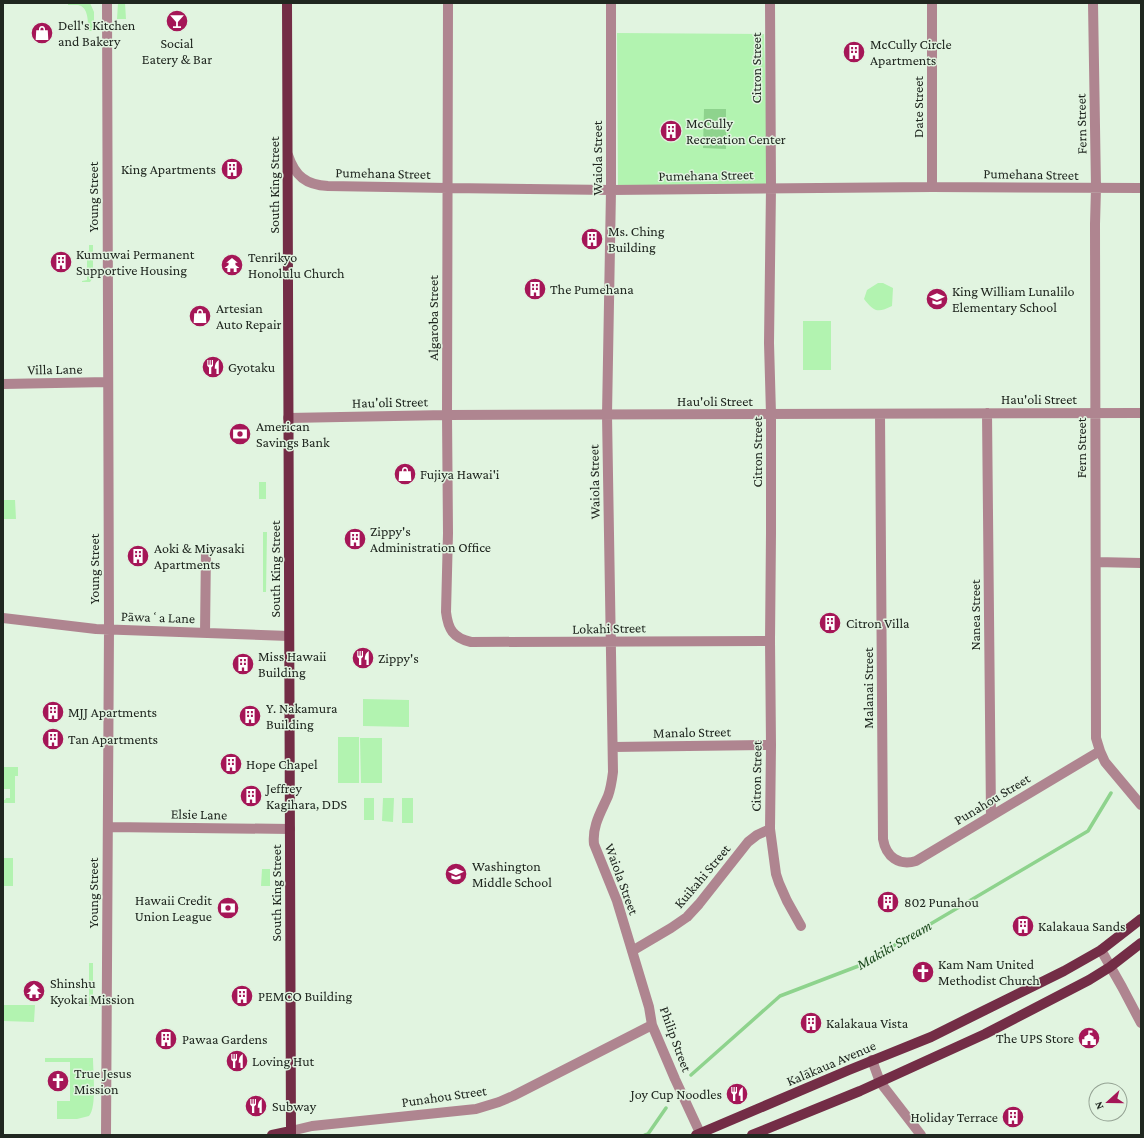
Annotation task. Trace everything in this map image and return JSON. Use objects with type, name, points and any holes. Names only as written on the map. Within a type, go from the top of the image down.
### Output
[{"type":"main road","name":"South King Street","points":[[287,3],[291,1133]]},
{"type":"main road","name":"Kalākaua Avenue","points":[[699,1134],[872,1060],[931,1037],[967,1020],[1058,974],[1101,950],[1141,918]]},
{"type":"main road","points":[[752,1135],[860,1091],[992,1030],[1089,980],[1110,967],[1141,943]]},
{"type":"main road","name":"Punahou Street","points":[[272,1135],[291,1133]]},
{"type":"street","name":"Young Street","points":[[106,1135],[109,629],[107,3]]},
{"type":"street","name":"Algaroba Street","points":[[448,3],[448,525],[446,612],[447,622],[452,632]]},
{"type":"street","name":"Waiola Street","points":[[611,3],[611,190],[607,415],[613,747],[612,780],[608,796],[595,825],[593,837],[594,844],[617,901],[632,950]]},
{"type":"street","name":"Citron Street","points":[[770,3],[770,830],[776,874],[787,901],[801,926]]},
{"type":"street","name":"Date Street","points":[[932,3],[932,187]]},
{"type":"street","name":"Fern Street","points":[[1093,3],[1096,188],[1096,738],[1100,751],[1106,762],[1141,805]]},
{"type":"street","name":"Pumehana Street","points":[[288,154],[292,167],[299,176],[321,186],[611,190],[932,187],[1141,188]]},
{"type":"street","name":"Villa Lane","points":[[3,384],[108,382]]},
{"type":"street","name":"Nanea Street","points":[[987,413],[990,816]]},
{"type":"street","name":"Hau'oli Street","points":[[288,418],[447,415],[1141,413]]},
{"type":"street","name":"Malanai Street","points":[[880,414],[883,839],[886,849],[896,860]]},
{"type":"street","points":[[205,633],[206,549]]},
{"type":"street","points":[[1096,562],[1141,563]]},
{"type":"street","name":"Pāwaʻa Lane","points":[[3,618],[96,629],[289,636]]},
{"type":"street","name":"Lokahi Street","points":[[452,632],[458,638],[471,642],[770,641]]},
{"type":"street","name":"Manalo Street","points":[[613,747],[771,745]]},
{"type":"street","name":"Punahou Street","points":[[896,860],[906,862],[916,861],[1100,751]]},
{"type":"street","name":"Elsie Lane","points":[[108,827],[290,829]]},
{"type":"street","name":"Kuikahi Street","points":[[632,950],[671,928],[687,917],[748,842],[757,835],[770,830]]},
{"type":"street","name":"Philip Street","points":[[632,950],[649,1007],[652,1025],[699,1134]]},
{"type":"street","points":[[1101,950],[1141,1023]]},
{"type":"street","name":"Punahou Street","points":[[291,1133],[312,1126],[476,1109],[513,1096],[652,1025]]},
{"type":"street","points":[[872,1060],[880,1082],[921,1135]]},
{"type":"shaded area","points":[[68,3],[90,3],[94,12],[94,31],[88,31],[87,16],[82,6],[68,5]]},
{"type":"shaded area","points":[[118,3],[125,3],[126,19],[117,19]]},
{"type":"shaded area","points":[[617,33],[764,34],[768,185],[618,186]]},
{"type":"shaded area","points":[[704,109],[726,109],[726,149],[703,148]]},
{"type":"shaded area","points":[[89,245],[93,245],[93,274],[90,282],[82,282],[87,280],[87,252],[89,251]]},
{"type":"shaded area","points":[[878,283],[883,283],[893,288],[892,306],[883,310],[874,309],[864,299],[867,290]]},
{"type":"shaded area","points":[[803,321],[831,321],[831,370],[803,370]]},
{"type":"shaded area","points":[[259,482],[266,482],[266,499],[259,499]]},
{"type":"shaded area","points":[[3,500],[15,500],[16,519],[3,519]]},
{"type":"shaded area","points":[[263,532],[267,532],[266,592],[263,592]]},
{"type":"shaded area","points":[[363,699],[409,700],[409,727],[363,726]]},
{"type":"shaded area","points":[[338,737],[359,737],[359,783],[338,783]]},
{"type":"shaded area","points":[[360,738],[382,738],[382,783],[361,783]]},
{"type":"shaded area","points":[[3,767],[18,767],[18,776],[15,776],[15,803],[3,803],[3,800],[10,798],[10,789],[3,789]]},
{"type":"shaded area","points":[[364,798],[374,798],[374,820],[364,820]]},
{"type":"shaded area","points":[[383,798],[394,798],[393,822],[382,821]]},
{"type":"shaded area","points":[[402,798],[413,798],[413,823],[402,823]]},
{"type":"shaded area","points":[[3,858],[13,858],[13,886],[3,886]]},
{"type":"shaded area","points":[[262,869],[270,869],[270,886],[261,886]]},
{"type":"shaded area","points":[[89,963],[93,963],[93,1006],[89,1006]]},
{"type":"shaded area","points":[[3,1005],[35,1005],[34,1022],[3,1021]]},
{"type":"shaded area","points":[[45,1058],[93,1058],[94,1097],[89,1116],[77,1119],[57,1119],[57,1101],[70,1101],[70,1062],[45,1062]]},
{"type":"waterway","name":"Makiki Stream","points":[[691,1075],[780,996],[861,965],[1088,831],[1111,793]]},
{"type":"waterway","name":"Makiki Stream","points":[[645,1135],[648,1134],[666,1108]]},
{"type":"place","name":"Social Eatery & Bar","points":[[177,21]]},
{"type":"place","name":"Dell's Kitchen and Bakery","points":[[42,33]]},
{"type":"place","name":"McCully Circle Apartments","points":[[854,52]]},
{"type":"place","name":"McCully Recreation Center","points":[[671,131]]},
{"type":"place","name":"King Apartments","points":[[232,169]]},
{"type":"place","name":"Ms. Ching Building","points":[[592,239]]},
{"type":"place","name":"Kumuwai Permanent Supportive Housing","points":[[61,262]]},
{"type":"place","name":"Tenrikyo Honolulu Church","points":[[232,265]]},
{"type":"place","name":"The Pumehana","points":[[535,289]]},
{"type":"place","name":"King William Lunalilo Elementary School","points":[[937,299]]},
{"type":"place","name":"Artesian Auto Repair","points":[[200,316]]},
{"type":"place","name":"Gyotaku","points":[[213,367]]},
{"type":"place","name":"American Savings Bank","points":[[240,434]]},
{"type":"place","name":"Fujiya Hawai'i","points":[[405,474]]},
{"type":"place","name":"Zippy's Administration Office","points":[[355,539]]},
{"type":"place","name":"Aoki & Miyasaki Apartments","points":[[138,556]]},
{"type":"place","name":"Citron Villa","points":[[830,623]]},
{"type":"place","name":"Zippy's","points":[[363,658]]},
{"type":"place","name":"Miss Hawaii Building","points":[[243,664]]},
{"type":"place","name":"MJJ Apartments","points":[[53,712]]},
{"type":"place","name":"Y. Nakamura Building","points":[[250,716]]},
{"type":"place","name":"Tan Apartments","points":[[53,739]]},
{"type":"place","name":"Hope Chapel","points":[[231,764]]},
{"type":"place","name":"Jeffrey Kagihara, DDS","points":[[251,796]]},
{"type":"place","name":"Washington Middle School","points":[[456,874]]},
{"type":"place","name":"802 Punahou","points":[[888,902]]},
{"type":"place","name":"Hawaii Credit Union League","points":[[228,908]]},
{"type":"place","name":"Kalakaua Sands","points":[[1023,926]]},
{"type":"place","name":"Kam Nam United Methodist Church","points":[[923,972]]},
{"type":"place","name":"Shinshu Kyokai Mission","points":[[34,991]]},
{"type":"place","name":"PEMCO Building","points":[[242,996]]},
{"type":"place","name":"Kalakaua Vista","points":[[811,1023]]},
{"type":"place","name":"The UPS Store","points":[[1089,1038]]},
{"type":"place","name":"Pawaa Gardens","points":[[166,1039]]},
{"type":"place","name":"Loving Hut","points":[[237,1061]]},
{"type":"place","name":"True Jesus Mission","points":[[58,1081]]},
{"type":"place","name":"Joy Cup Noodles","points":[[737,1094]]},
{"type":"place","name":"Subway","points":[[256,1106]]},
{"type":"place","name":"Holiday Terrace","points":[[1013,1117]]}]
